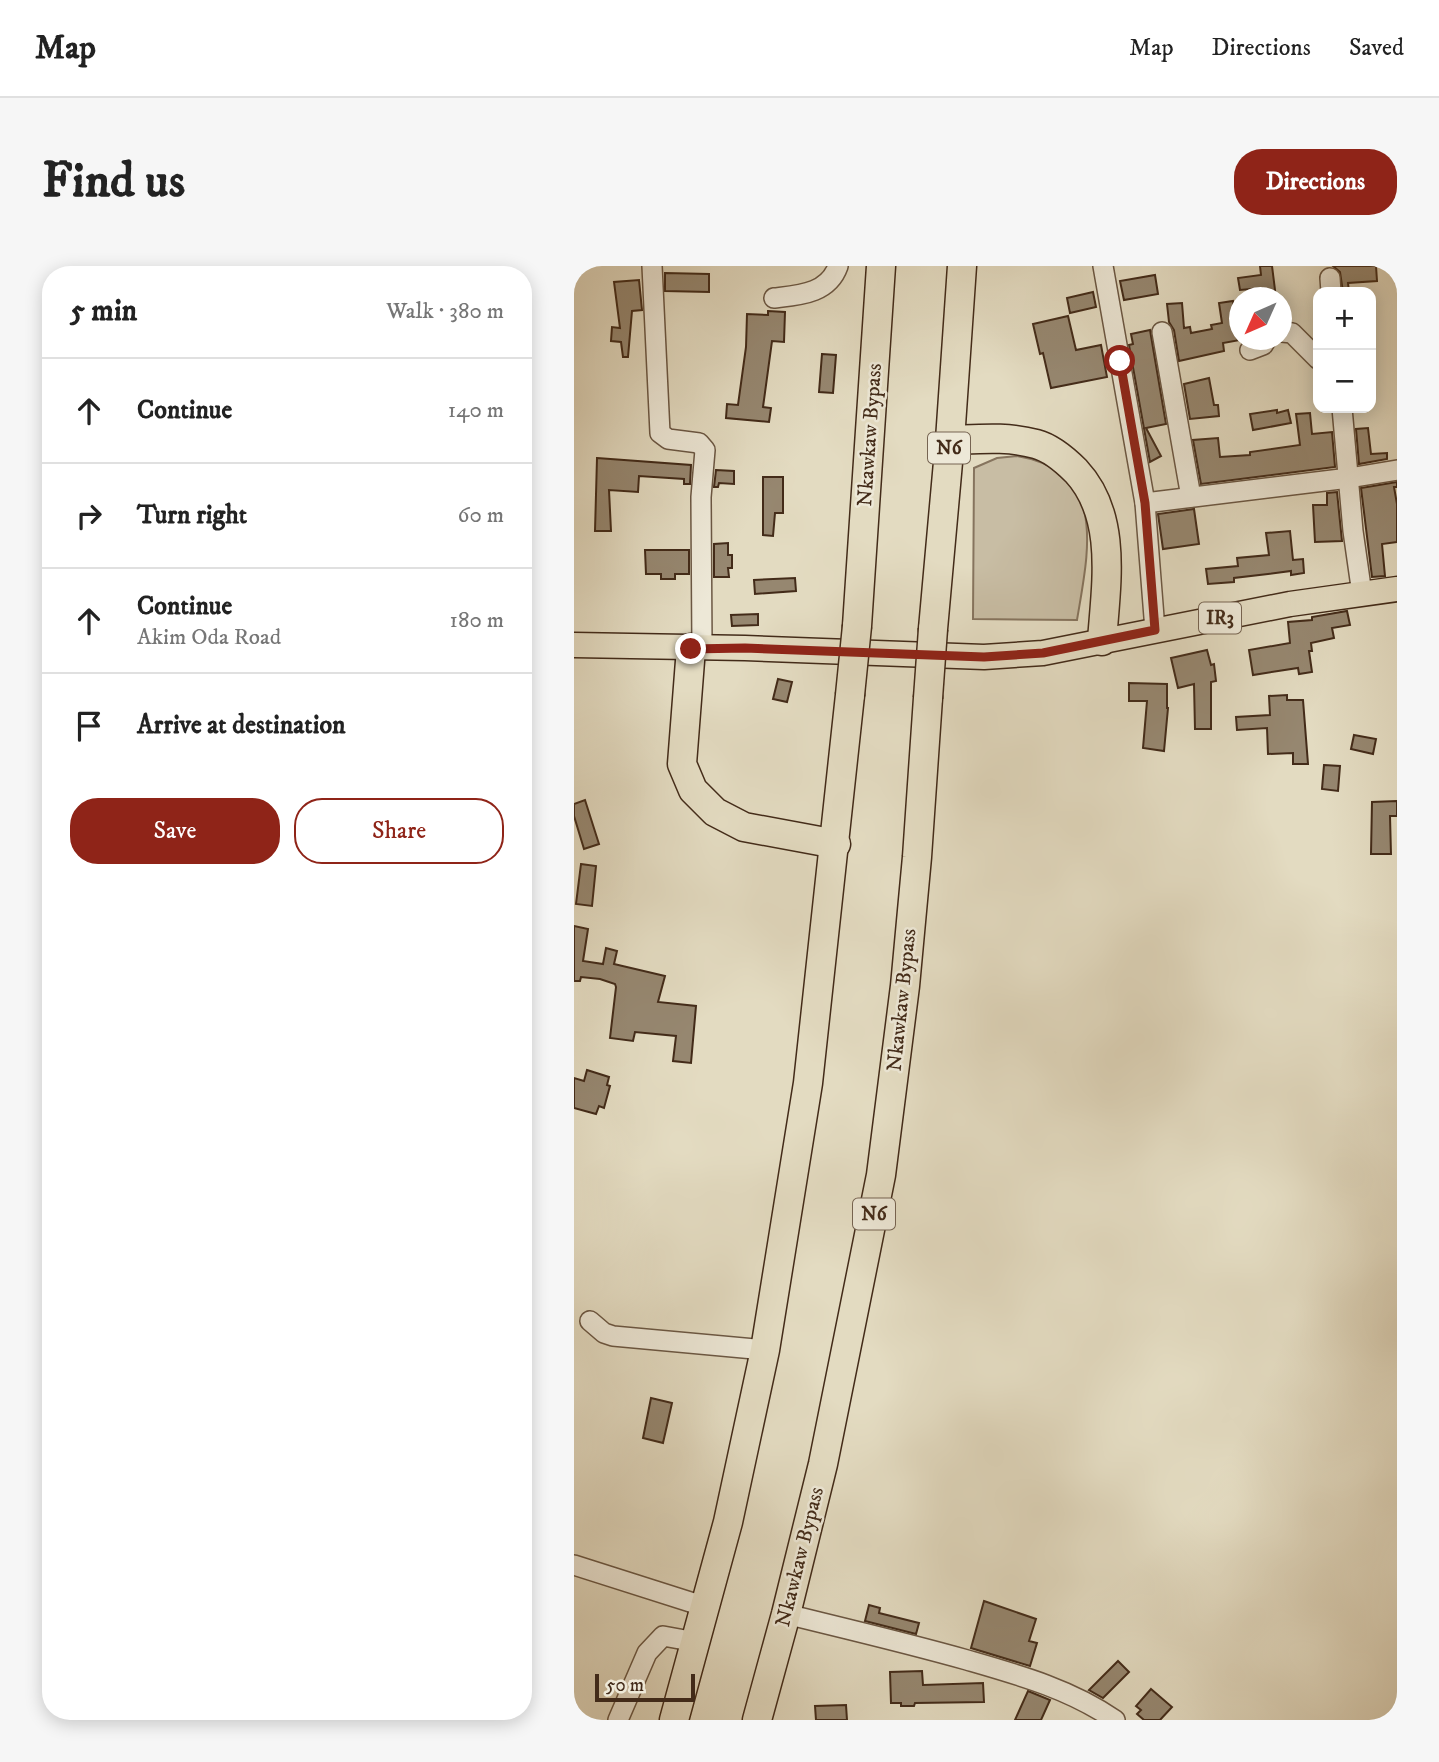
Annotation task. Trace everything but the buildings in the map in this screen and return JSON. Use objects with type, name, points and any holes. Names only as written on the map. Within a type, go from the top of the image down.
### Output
[{"type":"highway","name":"Nkawkaw Bypass","points":[[674,1720],[728,1521],[765,1350],[808,1083],[836,844],[857,626],[881,266]]},
{"type":"highway","name":"Nkawkaw Bypass","points":[[757,1720],[828,1440],[881,1175],[914,896],[962,266]]},
{"type":"highway","points":[[950,440],[1003,438],[1038,444],[1066,460],[1086,482],[1098,506],[1106,545],[1107,573],[1102,641]]},
{"type":"highway","points":[[696,649],[682,764],[693,790],[715,812],[744,827],[836,844]]},
{"type":"main road","name":"IR3","points":[[574,645],[984,657],[1043,653],[1290,604],[1397,589]]},
{"type":"street","points":[[652,266],[660,433],[668,439],[699,443],[705,450],[696,649]]},
{"type":"street","points":[[774,298],[818,290],[835,274],[838,266]]},
{"type":"street","points":[[1103,266],[1145,503],[1155,630]]},
{"type":"street","points":[[1162,332],[1191,498]]},
{"type":"street","points":[[1292,334],[1313,354]]},
{"type":"street","points":[[1342,413],[1353,531],[1362,594]]},
{"type":"street","points":[[1145,503],[1397,470]]},
{"type":"street","points":[[590,1321],[612,1336],[765,1350]]},
{"type":"street","points":[[574,1565],[706,1607]]},
{"type":"street","points":[[786,1614],[922,1648],[1060,1689],[1115,1720]]},
{"type":"street","points":[[618,1720],[647,1653],[663,1636],[696,1642]]},
{"type":"shaded area","points":[[1017,456],[1046,465],[1067,479],[1079,497],[1086,518],[1087,543],[1077,620],[973,619],[974,468],[997,458]]},
{"type":"route","points":[[691,649],[745,648],[984,657],[1043,653],[1155,630],[1145,503],[1120,361]]}]
